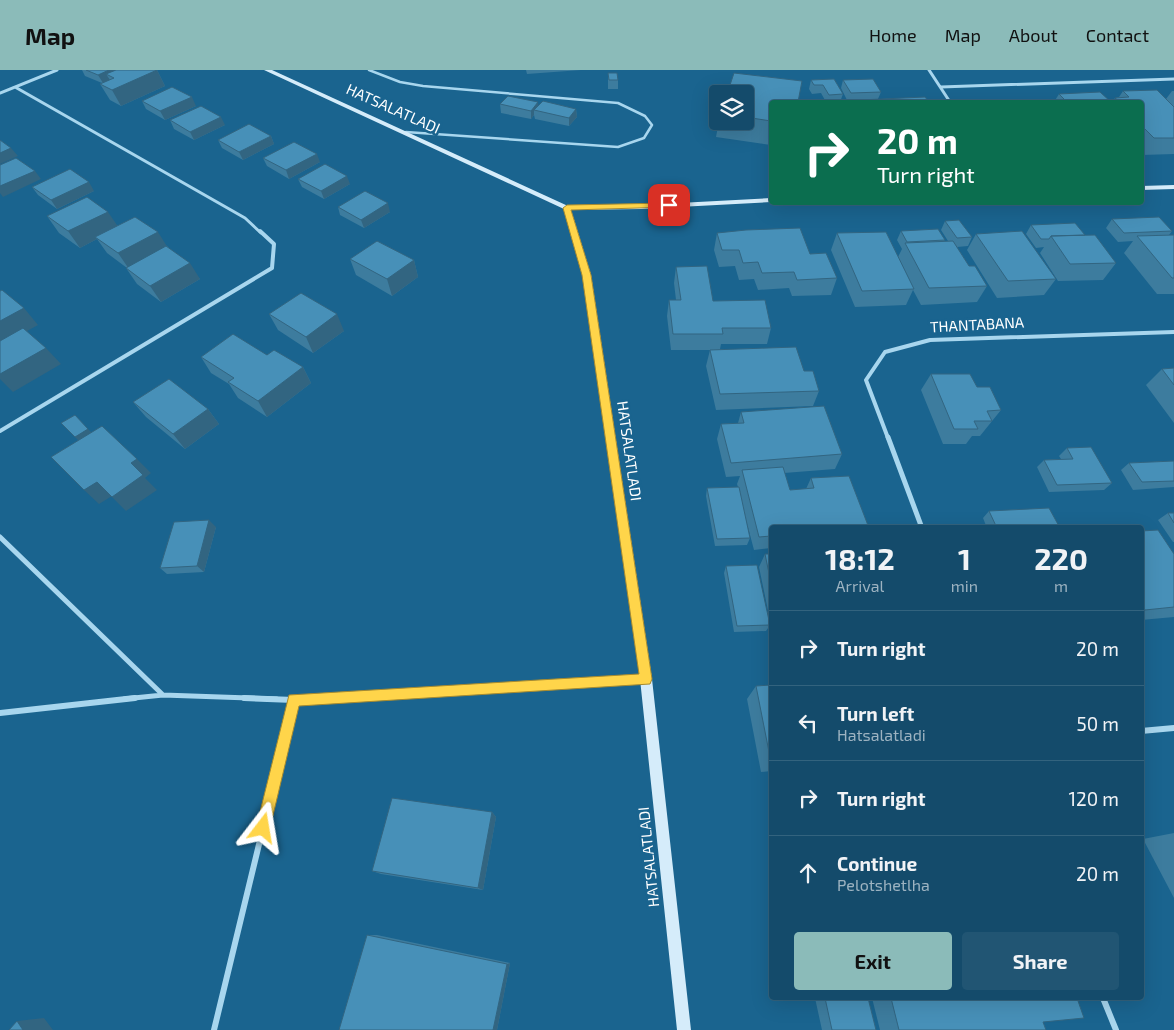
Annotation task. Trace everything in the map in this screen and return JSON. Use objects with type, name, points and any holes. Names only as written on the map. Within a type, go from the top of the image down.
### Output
[{"type":"street","points":[[0,93],[57,70]]},
{"type":"street","name":"HATSALATLADI","points":[[267,70],[406,132],[567,208],[586,275],[646,679],[684,1030]]},
{"type":"street","points":[[929,70],[949,100]]},
{"type":"street","points":[[941,87],[1174,79]]},
{"type":"street","points":[[0,431],[272,268],[274,244],[245,218],[15,87]]},
{"type":"street","points":[[1144,188],[1174,187]]},
{"type":"street","points":[[567,208],[641,207],[769,200]]},
{"type":"street","name":"THANTABANA","points":[[921,525],[866,380],[885,352],[930,340],[1174,332]]},
{"type":"street","points":[[0,537],[163,695]]},
{"type":"street","points":[[0,712],[163,695],[294,700],[646,679]]},
{"type":"street","points":[[214,1030],[294,700]]},
{"type":"street","points":[[1144,730],[1174,728]]},
{"type":"street","points":[[1104,1000],[1116,1030]]},
{"type":"lane","points":[[368,70],[400,82],[423,86],[618,103],[645,116],[652,124],[651,132],[646,137],[636,143],[618,147],[406,132]]},
{"type":"building","points":[[86,70],[109,70],[98,75]]},
{"type":"building","points":[[116,70],[157,70],[112,90],[100,84],[114,78],[106,74]]},
{"type":"building","points":[[608,73],[617,73],[618,80],[609,80]]},
{"type":"building","points":[[734,73],[802,81],[798,100],[769,100],[769,121],[754,118],[754,85],[730,85]]},
{"type":"building","points":[[834,79],[843,94],[829,95],[823,85],[814,85],[811,80]]},
{"type":"building","points":[[873,79],[881,92],[851,93],[843,80]]},
{"type":"building","points":[[172,87],[192,97],[160,111],[142,101]]},
{"type":"building","points":[[1157,90],[1174,107],[1174,138],[1154,138],[1144,128],[1144,100],[1118,100],[1115,98],[1129,97],[1123,91]]},
{"type":"building","points":[[1100,92],[1109,100],[1065,100],[1059,94]]},
{"type":"building","points":[[508,96],[538,102],[531,111],[500,104]]},
{"type":"building","points":[[925,97],[927,100],[860,100]]},
{"type":"building","points":[[543,101],[576,109],[569,118],[534,110]]},
{"type":"building","points":[[201,106],[221,117],[190,132],[170,120]]},
{"type":"building","points":[[249,124],[271,136],[239,152],[218,140]]},
{"type":"building","points":[[0,140],[11,148],[0,153]]},
{"type":"building","points":[[294,142],[317,154],[286,170],[263,158]]},
{"type":"building","points":[[16,158],[35,171],[0,186],[0,165]]},
{"type":"building","points":[[325,164],[347,176],[321,191],[298,179]]},
{"type":"building","points":[[70,169],[89,182],[51,200],[32,187]]},
{"type":"building","points":[[365,191],[388,203],[361,220],[338,207]]},
{"type":"building","points":[[87,197],[108,212],[68,231],[47,216]]},
{"type":"building","points":[[135,217],[158,232],[118,253],[95,237]]},
{"type":"building","points":[[1159,217],[1172,231],[1124,233],[1112,219]]},
{"type":"building","points":[[959,220],[972,237],[957,238],[945,221]]},
{"type":"building","points":[[1075,223],[1085,235],[1051,236],[1049,239],[1041,239],[1031,225]]},
{"type":"building","points":[[800,228],[810,254],[826,253],[837,278],[797,280],[794,272],[762,273],[758,262],[743,263],[739,250],[722,250],[717,233],[746,230]]},
{"type":"building","points":[[938,229],[945,240],[907,242],[901,231]]},
{"type":"building","points":[[1022,231],[1056,279],[1008,281],[976,234]]},
{"type":"building","points":[[886,232],[914,289],[862,291],[837,233]]},
{"type":"building","points":[[1095,235],[1116,263],[1070,264],[1051,236]]},
{"type":"building","points":[[1174,235],[1174,278],[1172,278],[1137,236]]},
{"type":"building","points":[[377,241],[414,260],[387,279],[350,259]]},
{"type":"building","points":[[953,241],[969,266],[975,266],[987,286],[929,288],[905,243]]},
{"type":"building","points":[[166,246],[190,263],[150,286],[126,268]]},
{"type":"building","points":[[707,266],[713,301],[765,300],[771,328],[722,328],[723,334],[673,334],[669,300],[681,300],[676,267]]},
{"type":"building","points":[[2,290],[24,308],[0,321],[0,291]]},
{"type":"building","points":[[301,293],[337,314],[306,337],[269,314]]},
{"type":"building","points":[[23,328],[46,348],[0,374],[0,341]]},
{"type":"building","points":[[233,334],[267,355],[274,350],[303,367],[258,401],[228,382],[234,378],[201,357]]},
{"type":"building","points":[[796,347],[804,371],[813,371],[819,391],[720,394],[710,350]]},
{"type":"building","points":[[1174,368],[1174,385],[1162,369]]},
{"type":"building","points":[[931,374],[970,374],[977,387],[990,387],[1001,410],[987,411],[992,421],[974,421],[978,429],[954,429]]},
{"type":"building","points":[[169,379],[208,409],[173,434],[133,402]]},
{"type":"building","points":[[824,406],[842,454],[731,463],[721,424],[744,423],[741,412]]},
{"type":"building","points":[[75,415],[88,429],[75,437],[61,423]]},
{"type":"building","points":[[102,426],[137,459],[131,463],[143,475],[112,497],[97,482],[84,490],[51,457]]},
{"type":"building","points":[[1091,447],[1112,483],[1057,485],[1044,460],[1073,459],[1067,448]]},
{"type":"building","points":[[1174,461],[1174,481],[1142,482],[1129,463]]},
{"type":"building","points":[[783,467],[790,490],[814,488],[811,478],[849,476],[868,525],[769,525],[769,536],[759,537],[742,470]]},
{"type":"building","points":[[739,487],[750,538],[717,539],[707,488]]},
{"type":"building","points":[[1049,508],[1058,525],[996,525],[989,511]]},
{"type":"building","points":[[1168,513],[1174,513],[1174,523]]},
{"type":"building","points":[[209,520],[197,566],[160,568],[174,522]]},
{"type":"building","points":[[1158,530],[1174,554],[1174,607],[1145,610],[1144,608],[1144,531]]},
{"type":"building","points":[[765,554],[769,554],[769,573]]},
{"type":"building","points":[[757,565],[769,625],[737,626],[726,566]]},
{"type":"building","points":[[769,685],[769,752],[756,686]]},
{"type":"building","points":[[392,798],[492,812],[478,888],[372,871]]},
{"type":"building","points":[[367,935],[507,964],[493,1030],[339,1030]]},
{"type":"building","points":[[825,1000],[868,1000],[876,1030],[832,1030]]},
{"type":"building","points":[[892,1000],[1078,1000],[1084,1018],[1043,1022],[1046,1030],[899,1030]]},
{"type":"building","points":[[17,1021],[23,1030],[9,1030]]},
{"type":"route","points":[[263,828],[294,700],[646,679],[586,275],[567,208],[669,205]]}]
